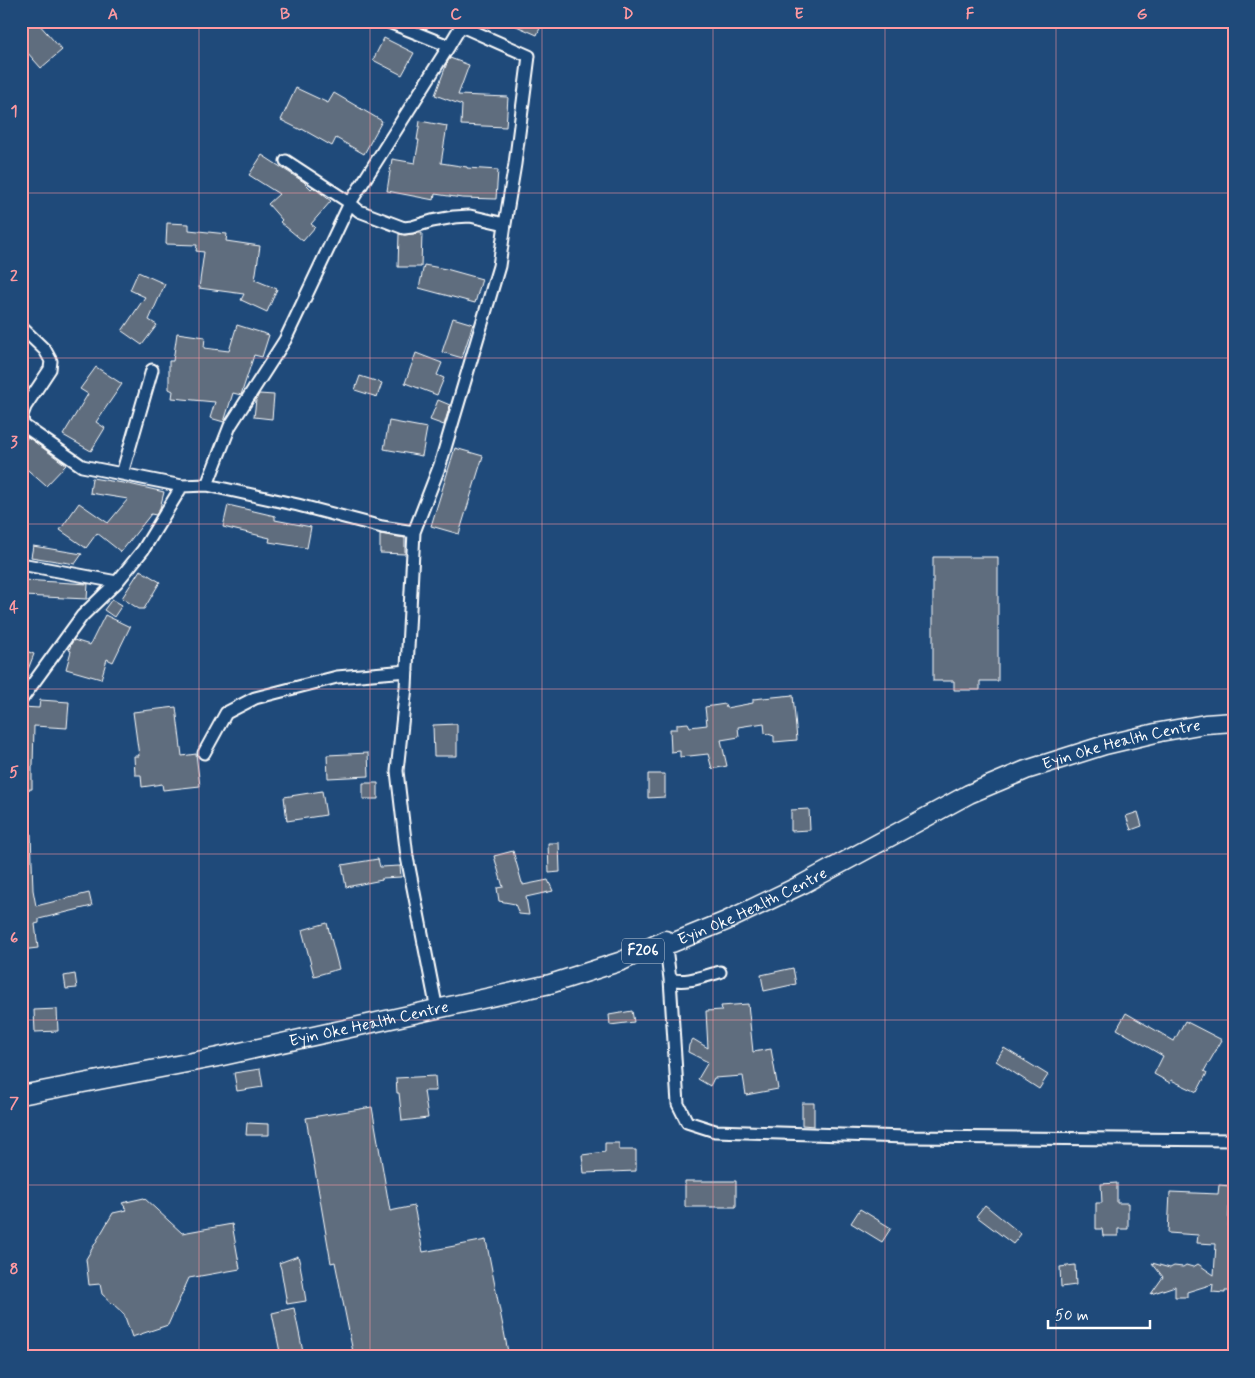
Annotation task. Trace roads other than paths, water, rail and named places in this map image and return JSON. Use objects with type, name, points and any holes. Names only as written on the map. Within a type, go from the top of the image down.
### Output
[{"type":"main road","name":"Eyin Oke Health Centre","points":[[21,1095],[436,1010],[550,984],[622,962],[665,940],[672,943],[726,921],[803,884],[969,794],[1026,770],[1105,745],[1160,732],[1205,724],[1234,722]]},
{"type":"street","points":[[386,21],[449,46]]},
{"type":"street","points":[[207,485],[230,426],[285,340],[350,203],[461,26],[529,56],[515,164],[497,275],[440,465],[414,532],[407,671],[397,771],[408,857],[436,1010]]},
{"type":"street","points":[[286,161],[350,203],[359,211],[404,228],[454,217],[470,216],[505,224]]},
{"type":"street","points":[[21,327],[45,350],[51,361],[50,369],[25,407],[22,415],[23,425],[82,466],[182,486],[207,485],[414,532]]},
{"type":"street","points":[[122,474],[152,370]]},
{"type":"street","points":[[21,700],[82,616],[117,582],[143,550],[182,486]]},
{"type":"street","points":[[21,564],[117,582]]},
{"type":"street","points":[[204,753],[226,713],[255,698],[337,677],[407,671]]},
{"type":"street","points":[[665,940],[670,979],[678,1104],[687,1122],[716,1131],[906,1137],[1234,1140]]},
{"type":"street","points":[[670,979],[678,981],[720,972]]}]
